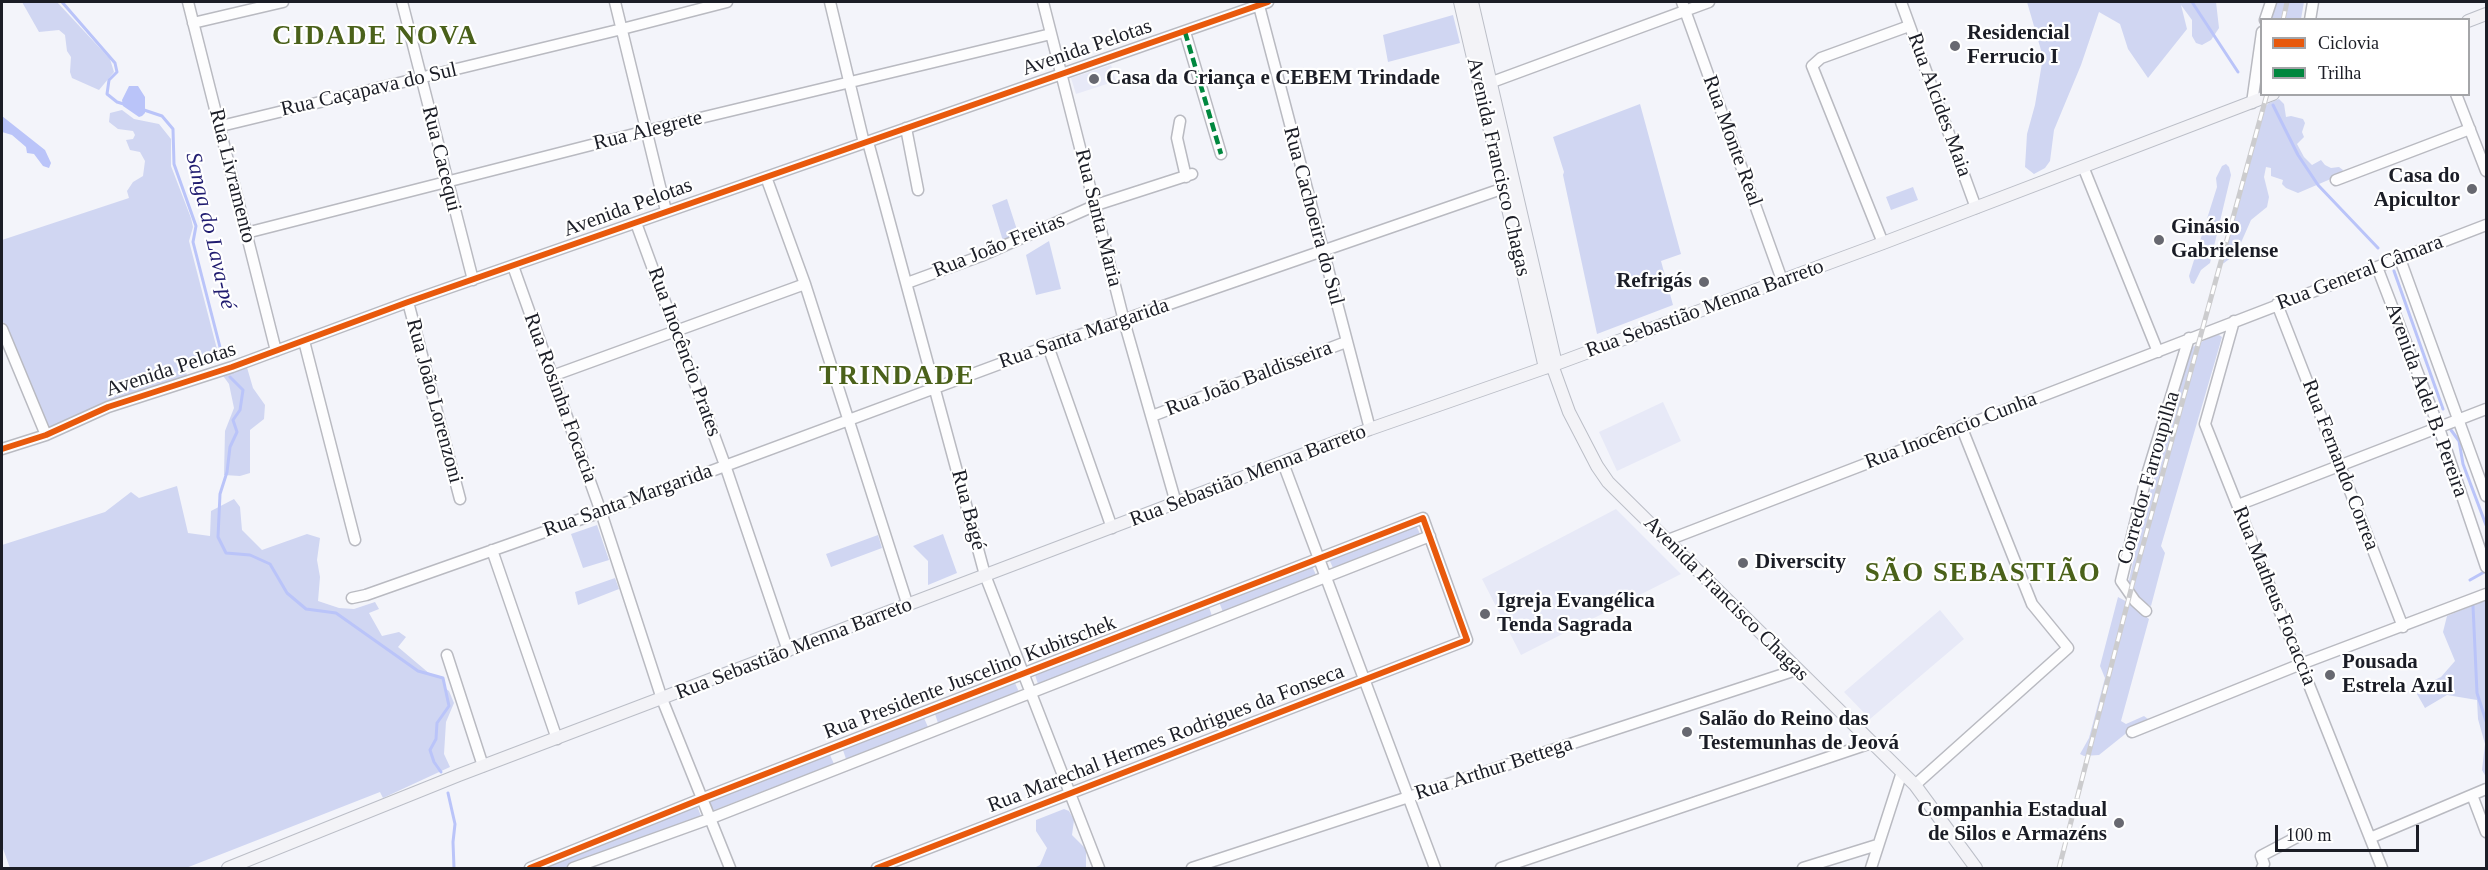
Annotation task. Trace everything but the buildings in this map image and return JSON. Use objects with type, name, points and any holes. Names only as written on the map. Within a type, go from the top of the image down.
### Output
[{"type":"main road","name":"Avenida Francisco Chagas","points":[[1460,2],[1484,85],[1551,366],[1569,412],[1597,466],[1624,499],[1915,785],[1976,868]]},
{"type":"main road","name":"Avenida Francisco Chagas","points":[[1472,2],[1484,85]]},
{"type":"main road","points":[[2470,21],[2487,14]]},
{"type":"main road","name":"Rua Sebastião Menna Barreto","points":[[228,868],[483,766],[1370,429],[1551,366],[2084,169],[2268,96]]},
{"type":"street","name":"Rua Livramento","points":[[188,2],[276,351]]},
{"type":"street","points":[[193,23],[283,2]]},
{"type":"street","name":"Rua Cacequi","points":[[402,2],[446,182],[473,280]]},
{"type":"street","points":[[615,2],[666,211]]},
{"type":"street","name":"Rua Caçapava do Sul","points":[[221,126],[727,2]]},
{"type":"street","name":"Rua Bagé","points":[[830,2],[849,83],[907,283],[985,575],[1100,868]]},
{"type":"street","name":"Rua Santa Maria","points":[[1043,2],[1124,321],[1176,503]]},
{"type":"street","points":[[1484,85],[1683,6],[1709,2]]},
{"type":"street","name":"Rua Alcides Maia","points":[[1901,2],[1976,208]]},
{"type":"street","points":[[2266,18],[2271,2]]},
{"type":"street","points":[[2310,18],[2313,2]]},
{"type":"street","name":"Avenida Pelotas","points":[[2,449],[46,435],[108,408],[232,368],[408,302],[1185,32],[1262,3]]},
{"type":"street","name":"Rua Cachoeira do Sul","points":[[1262,3],[1322,251],[1370,429]]},
{"type":"street","name":"Rua Monte Real","points":[[1683,6],[1782,280]]},
{"type":"street","points":[[1884,243],[1812,66],[1821,58],[1910,26]]},
{"type":"street","points":[[1185,32],[1221,154]]},
{"type":"street","name":"Rua Alegrete","points":[[246,233],[646,131],[1051,33]]},
{"type":"street","points":[[2252,103],[2260,46]]},
{"type":"street","points":[[2457,96],[2487,171]]},
{"type":"street","name":"Rua João Freitas","points":[[907,283],[981,256],[1096,205],[1189,176],[1177,138],[1180,121]]},
{"type":"street","points":[[906,128],[918,190]]},
{"type":"street","points":[[2336,180],[2470,129]]},
{"type":"street","points":[[2084,169],[2158,352]]},
{"type":"street","points":[[766,177],[806,284],[908,606]]},
{"type":"street","name":"Rua Santa Margarida","points":[[351,597],[366,595],[601,512],[935,386],[1508,187]]},
{"type":"street","name":"Rua Inocêncio Prates","points":[[636,223],[725,465],[788,651]]},
{"type":"street","name":"Rua General Câmara","points":[[2234,321],[2487,225]]},
{"type":"street","points":[[2400,259],[2487,496]]},
{"type":"street","name":"Rua Rosinha Focacia","points":[[513,266],[601,512],[662,699],[730,868]]},
{"type":"street","name":"Avenida Adel B. Pereira","points":[[2377,267],[2439,428],[2487,567]]},
{"type":"street","points":[[552,376],[676,329],[806,284]]},
{"type":"street","name":"Rua João Lorenzoni","points":[[408,302],[460,499]]},
{"type":"street","name":"Rua Fernando Correa","points":[[2277,304],[2403,627]]},
{"type":"street","name":"Rua Inocêncio Cunha","points":[[1668,540],[2234,321]]},
{"type":"street","name":"Rua Matheus Focaccia","points":[[2234,321],[2205,424],[2382,868]]},
{"type":"street","points":[[2,329],[46,435]]},
{"type":"street","name":"Corredor Farroupilha","points":[[2146,611],[2134,601],[2121,581],[2146,478],[2189,338]]},
{"type":"street","points":[[304,341],[355,540]]},
{"type":"street","name":"Rua João Baldisseira","points":[[1152,416],[1346,342]]},
{"type":"street","points":[[1048,346],[1112,528]]},
{"type":"street","points":[[2238,505],[2487,409]]},
{"type":"street","points":[[1915,785],[2068,648],[2032,604],[1961,426]]},
{"type":"street","points":[[1283,463],[1435,868]]},
{"type":"street","name":"Rua Presidente Juscelino Kubitschek","points":[[530,868],[701,799],[1423,518],[1430,536],[709,819],[573,868]]},
{"type":"street","name":"Rua Marechal Hermes Rodrigues da Fonseca","points":[[877,868],[1467,640],[1430,536]]},
{"type":"street","points":[[492,550],[557,739]]},
{"type":"street","points":[[2132,732],[2301,664],[2487,594]]},
{"type":"street","points":[[1212,601],[1220,618]]},
{"type":"street","points":[[447,655],[483,766]]},
{"type":"street","name":"Rua Arthur Bettega","points":[[1192,868],[1796,670]]},
{"type":"street","points":[[928,712],[935,731]]},
{"type":"street","points":[[1501,868],[1871,743]]},
{"type":"street","points":[[835,748],[843,767]]},
{"type":"street","points":[[1871,868],[1902,772]]},
{"type":"street","points":[[2370,838],[2487,789]]},
{"type":"street","points":[[2472,795],[2487,832]]},
{"type":"street","points":[[2262,868],[2264,864],[2261,856],[2297,837]]},
{"type":"street","points":[[1803,868],[1877,844]]},
{"type":"shaded area","points":[[22,2],[57,2],[110,59],[114,72],[99,90],[72,78],[71,57],[67,51],[65,35],[59,30],[39,32]]},
{"type":"shaded area","points":[[2027,2],[2216,2],[2219,28],[2211,40],[2202,45],[2196,43],[2192,36],[2192,20],[2181,5],[2187,29],[2148,78],[2128,49],[2120,24],[2099,12],[2081,65],[2054,130],[2050,161],[2045,168],[2034,174],[2025,167],[2027,134],[2035,105],[2043,57]]},
{"type":"shaded area","points":[[2277,2],[2304,2],[2301,18],[2271,18]]},
{"type":"shaded area","points":[[1453,15],[1460,43],[1388,62],[1383,35]]},
{"type":"shaded area","name":"Casa da Criança e CEBEM Trindade","points":[[1111,65],[1116,81],[1076,94],[1071,78]]},
{"type":"shaded area","points":[[2279,99],[2284,104],[2286,117],[2303,119],[2305,123],[2302,132],[2304,137],[2297,144],[2304,157],[2312,165],[2321,160],[2331,168],[2339,167],[2343,170],[2340,175],[2298,193],[2286,188],[2282,184],[2283,180],[2271,176],[2271,168],[2266,167],[2264,177],[2269,197],[2267,207],[2251,220],[2236,254],[2220,266],[2263,108]]},
{"type":"shaded area","points":[[1640,104],[1681,254],[1661,261],[1673,305],[1597,334],[1564,172],[1553,137]]},
{"type":"shaded area","points":[[122,110],[134,119],[159,124],[171,139],[171,166],[191,218],[193,227],[189,241],[218,353],[198,368],[184,367],[190,383],[49,431],[2,319],[2,240],[129,198],[127,191],[133,182],[143,176],[145,161],[140,152],[130,150],[126,140],[133,139],[135,135],[133,131],[118,129],[109,122],[110,113]]},
{"type":"shaded area","points":[[2226,164],[2231,175],[2210,263],[2201,270],[2194,284],[2191,283],[2189,276],[2217,187],[2216,178],[2222,166]]},
{"type":"shaded area","points":[[1913,187],[1918,200],[1891,210],[1886,197]]},
{"type":"shaded area","points":[[1007,199],[1019,236],[1003,241],[992,205]]},
{"type":"shaded area","points":[[1049,241],[1061,289],[1036,295],[1026,255]]},
{"type":"shaded area","points":[[2212,336],[2222,337],[2161,546],[2165,553],[2151,606],[2145,603],[2128,585],[2143,516],[2191,348]]},
{"type":"shaded area","points":[[246,364],[253,388],[265,405],[264,419],[250,430],[250,473],[240,476],[224,475],[225,431],[234,408],[229,384],[221,373]]},
{"type":"shaded area","points":[[1663,402],[1681,441],[1617,471],[1599,432]]},
{"type":"shaded area","points":[[177,486],[188,533],[210,536],[211,511],[234,499],[240,507],[242,530],[262,550],[307,534],[320,538],[317,560],[320,577],[318,601],[339,608],[354,609],[375,602],[379,609],[369,613],[382,636],[399,632],[406,637],[398,647],[430,674],[443,678],[445,688],[449,691],[454,703],[446,722],[444,754],[450,767],[383,798],[380,792],[186,868],[10,868],[2,846],[2,545],[105,512],[131,492],[139,498]]},
{"type":"shaded area","points":[[1616,509],[1681,574],[1521,655],[1482,579]]},
{"type":"shaded area","points":[[597,525],[609,560],[583,568],[571,534]]},
{"type":"shaded area","points":[[1416,525],[1420,534],[1333,568],[1329,559]]},
{"type":"shaded area","points":[[943,534],[957,573],[928,585],[928,561],[913,546]]},
{"type":"shaded area","points":[[878,535],[882,548],[831,567],[826,554]]},
{"type":"shaded area","points":[[1312,566],[1316,575],[1223,612],[1219,602]]},
{"type":"shaded area","points":[[615,578],[619,589],[578,605],[575,592]]},
{"type":"shaded area","points":[[2118,597],[2131,604],[2149,619],[2121,721],[2126,724],[2144,716],[2152,722],[2129,731],[2099,755],[2084,756],[2080,754],[2089,738],[2105,678],[2100,666]]},
{"type":"shaded area","points":[[2486,600],[2486,777],[2482,770],[2485,744],[2478,719],[2477,700],[2447,695],[2425,708],[2417,694],[2424,685],[2441,677],[2455,661],[2443,632],[2447,616]]},
{"type":"shaded area","points":[[1209,607],[1212,616],[1038,684],[1035,675]]},
{"type":"shaded area","points":[[1940,610],[1964,639],[1870,719],[1844,692]]},
{"type":"shaded area","points":[[1015,683],[1019,692],[938,723],[935,714]]},
{"type":"shaded area","points":[[924,718],[928,727],[846,759],[843,750]]},
{"type":"shaded area","points":[[830,755],[834,764],[712,811],[709,802]]},
{"type":"shaded area","points":[[697,806],[701,816],[566,868],[539,868]]},
{"type":"shaded area","points":[[1064,809],[1069,811],[1074,820],[1072,835],[1086,849],[1086,868],[1034,868],[1040,865],[1047,848],[1036,831],[1036,820]]},
{"type":"water","points":[[129,86],[138,86],[145,97],[145,113],[142,116],[139,117],[123,106],[122,100]]},
{"type":"water","points":[[2,116],[45,150],[51,163],[49,168],[43,166],[34,154],[27,153],[26,147],[12,135],[2,132]]},
{"type":"waterway","name":"Sanga do Lava-pé","points":[[62,2],[115,63],[117,72],[109,80],[107,94],[117,102],[127,105]]},
{"type":"waterway","points":[[2192,2],[2238,72]]},
{"type":"waterway","points":[[2273,105],[2298,155],[2318,185],[2378,248]]},
{"type":"waterway","name":"Sanga do Lava-pé","points":[[144,110],[162,116],[173,129],[174,164],[196,226],[193,242],[221,351]]},
{"type":"waterway","points":[[2394,271],[2443,409]]},
{"type":"waterway","name":"Sanga do Lava-pé","points":[[230,377],[243,390],[240,410],[233,420],[237,432],[230,447],[227,472],[220,494],[218,537],[226,553],[250,555],[270,564],[287,593],[306,609],[336,613],[418,671],[443,678],[449,706],[437,723],[436,739],[430,750],[441,772]]},
{"type":"waterway","points":[[2451,430],[2459,441],[2463,464],[2486,525]]},
{"type":"waterway","points":[[2470,580],[2486,571]]},
{"type":"waterway","points":[[2473,606],[2477,693],[2486,721]]},
{"type":"waterway","name":"Sanga do Lava-pé","points":[[448,793],[455,824],[454,868]]},
{"type":"railway","points":[[2283,18],[2287,2]]},
{"type":"railway","points":[[2059,868],[2134,578],[2266,96]]},
{"type":"marked path","points":[[1185,32],[1221,154]]},
{"type":"cycle path","points":[[2,449],[46,435],[108,407],[232,367],[408,302],[1268,2]]},
{"type":"cycle path","points":[[530,868],[701,799],[1423,518],[1467,640],[877,868]]},
{"type":"place","name":"Residencial Ferrucio I","points":[[1955,46]]},
{"type":"place","name":"Casa da Criança e CEBEM Trindade","points":[[1094,79]]},
{"type":"place","name":"Casa do Apicultor","points":[[2472,189]]},
{"type":"place","name":"Ginásio Gabrielense","points":[[2159,240]]},
{"type":"place","name":"Refrigás","points":[[1704,282]]},
{"type":"place","name":"Diverscity","points":[[1743,563]]},
{"type":"place","name":"Igreja Evangélica Tenda Sagrada","points":[[1485,614]]},
{"type":"place","name":"Pousada Estrela Azul","points":[[2330,675]]},
{"type":"place","name":"Salão do Reino das Testemunhas de Jeová","points":[[1687,732]]},
{"type":"place","name":"Companhia Estadual de Silos e Armazéns","points":[[2119,823]]},
{"type":"district","name":"CIDADE NOVA","points":[[375,37]]},
{"type":"district","name":"TRINDADE","points":[[897,377]]},
{"type":"district","name":"SÃO SEBASTIÃO","points":[[1983,574]]}]
